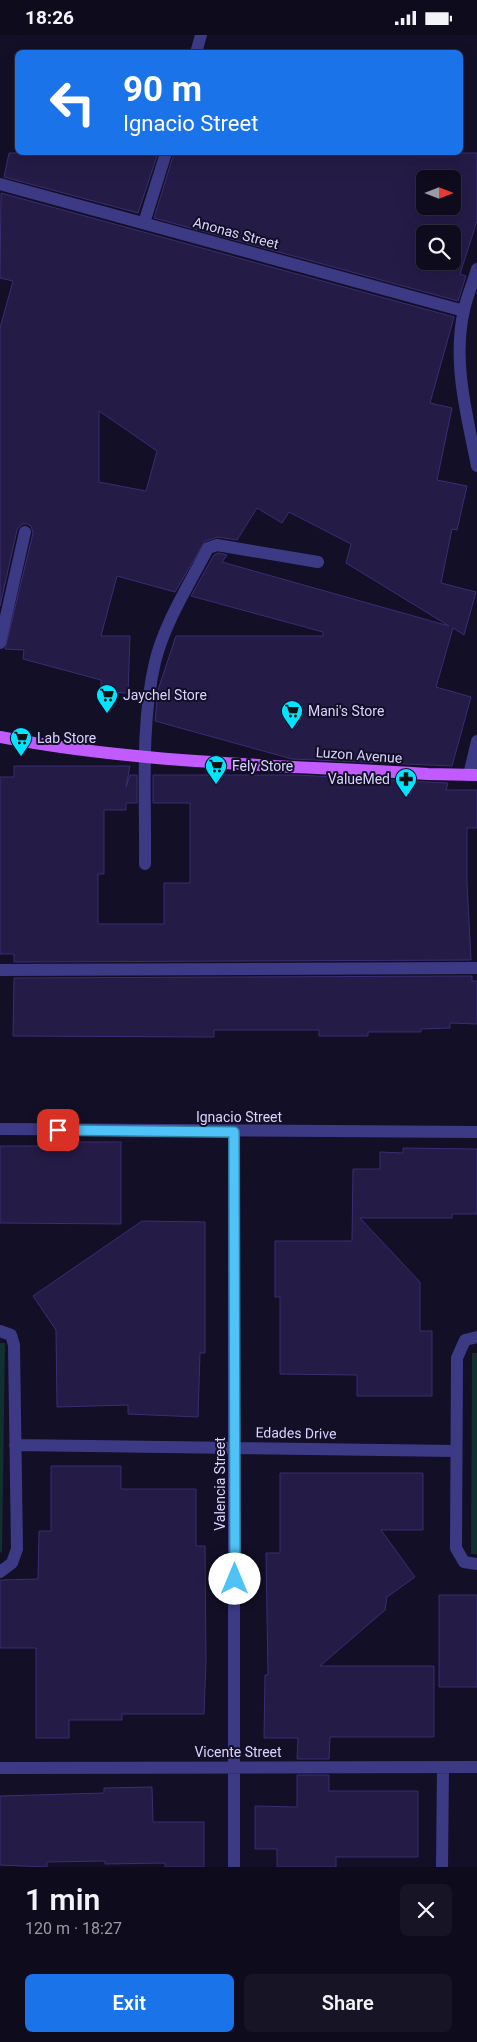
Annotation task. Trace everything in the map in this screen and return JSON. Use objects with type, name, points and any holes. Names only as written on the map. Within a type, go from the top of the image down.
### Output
[{"type":"main road","name":"Luzon Avenue","points":[[0,737],[52,747],[146,757],[473,775]]},
{"type":"street","points":[[197,50],[201,35]]},
{"type":"street","points":[[144,223],[165,155]]},
{"type":"street","name":"Anonas Street","points":[[0,184],[464,311]]},
{"type":"street","points":[[477,269],[464,311],[460,357],[463,397],[477,466]]},
{"type":"street","points":[[0,643],[25,532]]},
{"type":"street","points":[[145,864],[147,723],[155,663],[172,616],[208,548],[217,545],[318,562]]},
{"type":"street","points":[[473,775],[477,741]]},
{"type":"street","points":[[0,970],[477,968]]},
{"type":"street","name":"Ignacio Street","points":[[0,1129],[234,1132],[477,1132]]},
{"type":"street","name":"Valencia Street","points":[[234,1132],[234,1867]]},
{"type":"street","points":[[0,1331],[11,1335],[14,1345],[17,1549],[12,1563],[0,1572]]},
{"type":"street","points":[[477,1337],[465,1340],[457,1358],[456,1451],[456,1548],[464,1562],[477,1564]]},
{"type":"street","name":"Edades Drive","points":[[15,1445],[456,1451]]},
{"type":"street","points":[[442,1867],[443,1767]]},
{"type":"street","name":"Vicente Street","points":[[0,1768],[477,1767]]},
{"type":"green space","points":[[0,1343],[5,1343],[2,1553],[0,1552]]},
{"type":"green space","points":[[472,1353],[477,1353],[477,1554],[471,1554]]},
{"type":"building","points":[[9,153],[15,153],[15,155],[157,155],[138,213],[4,177]]},
{"type":"building","points":[[463,153],[477,153],[477,221],[460,274],[466,276],[458,301],[154,218],[173,155],[463,155]]},
{"type":"building","points":[[1,193],[454,317],[430,403],[452,408],[437,480],[467,486],[457,530],[452,529],[441,583],[476,592],[464,635],[453,628],[436,687],[471,697],[452,766],[292,759],[155,721],[158,690],[176,636],[323,636],[323,632],[191,596],[214,555],[218,553],[227,555],[222,562],[449,626],[346,563],[351,544],[289,512],[282,523],[257,508],[237,540],[218,537],[205,541],[175,592],[117,576],[101,636],[130,636],[128,693],[101,692],[101,680],[23,659],[24,650],[5,649],[33,533],[31,526],[27,524],[22,524],[17,530],[0,606],[0,328],[13,281],[0,278]],"holes":[[[99,411],[157,451],[146,491],[99,482]]]},
{"type":"building","points":[[14,766],[130,766],[126,787],[130,775],[137,775],[137,803],[126,803],[126,810],[104,810],[104,874],[98,874],[98,924],[164,924],[164,883],[190,883],[190,803],[153,803],[153,775],[296,775],[448,783],[446,790],[477,790],[477,828],[467,828],[467,883],[471,960],[14,962],[14,954],[0,954],[0,777],[14,777]]},
{"type":"building","points":[[472,976],[472,981],[477,981],[477,1024],[450,1023],[450,1028],[421,1029],[421,1032],[368,1032],[368,1036],[319,1036],[319,1030],[214,1030],[214,1037],[13,1036],[14,978]]},
{"type":"building","points":[[70,1142],[121,1142],[121,1224],[0,1223],[0,1146],[70,1146]]},
{"type":"building","points":[[403,1148],[477,1149],[477,1214],[452,1214],[452,1218],[360,1218],[420,1282],[420,1331],[432,1331],[432,1396],[357,1396],[357,1375],[280,1374],[280,1297],[275,1297],[275,1241],[352,1241],[353,1169],[380,1169],[380,1152],[403,1153]]},
{"type":"building","points":[[142,1221],[205,1222],[205,1353],[200,1353],[198,1417],[128,1414],[128,1405],[57,1407],[56,1330],[33,1296]]},
{"type":"building","points":[[51,1466],[121,1466],[121,1489],[196,1489],[196,1546],[205,1546],[206,1661],[204,1714],[122,1714],[122,1720],[69,1720],[69,1738],[36,1738],[36,1648],[0,1648],[0,1580],[38,1579],[39,1531],[51,1531]]},
{"type":"building","points":[[280,1473],[423,1473],[423,1530],[381,1530],[415,1577],[387,1597],[385,1610],[320,1666],[434,1666],[434,1737],[330,1737],[329,1759],[297,1759],[298,1738],[264,1738],[265,1675],[268,1675],[266,1553],[280,1553]]},
{"type":"building","points":[[439,1595],[477,1595],[477,1687],[439,1687]]},
{"type":"building","points":[[297,1775],[329,1775],[329,1791],[418,1791],[418,1857],[336,1857],[336,1867],[277,1867],[277,1849],[255,1849],[255,1806],[297,1807]]},
{"type":"building","points":[[152,1787],[153,1822],[204,1822],[204,1867],[165,1867],[165,1863],[105,1864],[105,1861],[47,1862],[47,1867],[0,1865],[0,1796],[104,1793],[104,1788]]},
{"type":"place","name":"Jaychel Store","points":[[107,714]]},
{"type":"place","name":"Mani's Store","points":[[292,730]]},
{"type":"place","name":"Lab Store","points":[[21,757]]},
{"type":"place","name":"Fely Store","points":[[216,785]]},
{"type":"place","name":"ValueMed","points":[[406,798]]},
{"type":"route","points":[[58,1130],[234,1132],[235,1579]]}]
